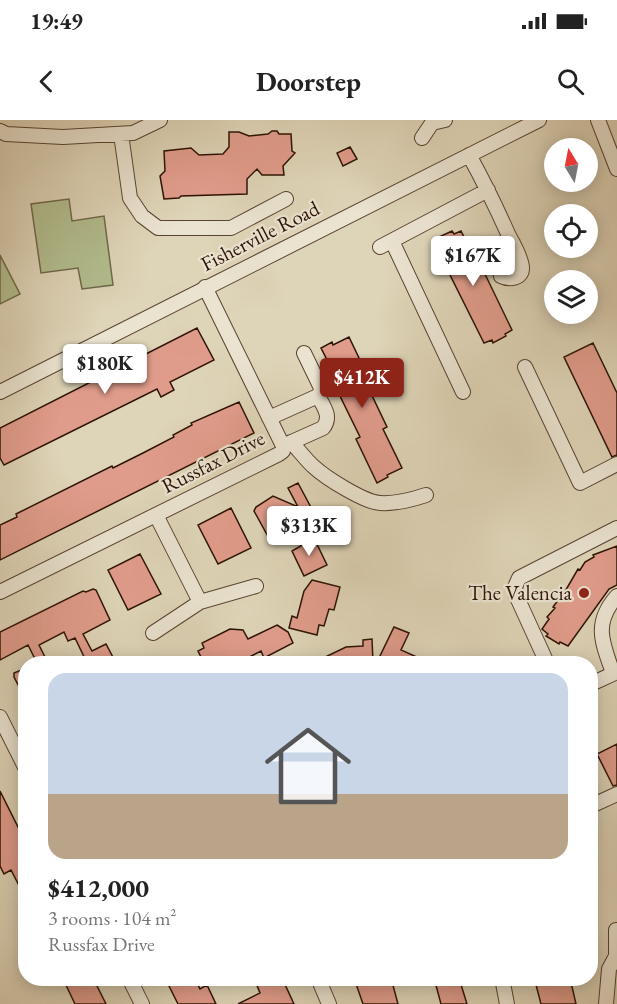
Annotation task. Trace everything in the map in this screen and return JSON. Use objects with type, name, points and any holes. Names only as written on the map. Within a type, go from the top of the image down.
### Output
[{"type":"street","points":[[0,131],[6,134],[63,137],[129,129],[160,120]]},
{"type":"street","points":[[422,138],[432,123],[444,120]]},
{"type":"street","name":"Fisherville Road","points":[[0,392],[539,120]]},
{"type":"street","points":[[598,120],[617,170]]},
{"type":"street","points":[[129,129],[130,198],[142,216],[158,228],[231,228],[286,199]]},
{"type":"street","points":[[470,155],[513,243]]},
{"type":"street","points":[[463,392],[386,244],[488,190]]},
{"type":"street","name":"Russfax Drive","points":[[0,592],[283,451],[287,444],[269,418],[205,287]]},
{"type":"street","points":[[269,418],[318,396],[321,391],[304,353]]},
{"type":"street","points":[[525,368],[580,483],[617,464]]},
{"type":"street","points":[[318,396],[327,413],[326,424],[323,428],[287,444],[314,468],[366,500],[379,503],[408,501],[426,495]]},
{"type":"street","points":[[156,515],[200,602]]},
{"type":"street","points":[[544,656],[516,595],[515,587],[519,578],[617,528]]},
{"type":"street","points":[[153,633],[200,602],[256,586]]},
{"type":"street","points":[[598,680],[615,672],[603,642],[601,627],[604,612],[617,596]]},
{"type":"street","points":[[0,717],[18,753]]},
{"type":"street","points":[[598,803],[617,794]]},
{"type":"street","points":[[606,1004],[609,969],[616,956],[616,930]]},
{"type":"street","points":[[133,986],[142,1004]]},
{"type":"street","points":[[321,986],[329,1004]]},
{"type":"street","points":[[504,986],[507,1004]]},
{"type":"green space","points":[[69,199],[72,221],[104,216],[113,285],[82,289],[78,268],[41,273],[31,204]]},
{"type":"green space","points":[[0,255],[20,294],[0,304]]},
{"type":"building","points":[[277,131],[279,134],[291,134],[292,151],[295,153],[283,166],[284,175],[262,175],[257,169],[247,179],[247,194],[181,196],[164,199],[160,176],[165,171],[164,151],[191,148],[199,155],[223,154],[229,147],[229,132],[239,132],[249,136],[268,134]]},
{"type":"building","points":[[350,147],[357,159],[343,166],[337,153]]},
{"type":"building","points":[[452,231],[454,234],[461,231],[512,330],[493,343],[492,340],[484,343],[434,243],[441,240],[439,237]]},
{"type":"building","points":[[197,328],[214,360],[170,382],[174,390],[161,397],[157,389],[4,465],[0,458],[0,428]]},
{"type":"building","points":[[349,337],[370,381],[366,383],[387,427],[383,429],[402,468],[377,483],[356,439],[360,437],[339,394],[343,391],[321,348]]},
{"type":"building","points":[[593,343],[617,393],[617,455],[612,457],[564,357]]},
{"type":"building","points":[[239,402],[254,433],[0,560],[0,525],[17,517],[16,514],[174,437],[173,435],[192,425],[191,423]]},
{"type":"building","points":[[298,483],[314,513],[286,527],[288,531],[270,540],[254,511],[256,507],[273,496],[298,507],[288,488]]},
{"type":"building","points":[[231,508],[251,548],[218,564],[198,525]]},
{"type":"building","points":[[314,538],[327,565],[304,576],[292,551]]},
{"type":"building","name":"The Valencia","points":[[617,546],[617,585],[609,589],[568,646],[560,642],[559,644],[546,636],[548,634],[542,629],[549,619],[547,617],[555,608],[553,607],[578,569],[580,570],[585,562],[594,557],[593,555]]},
{"type":"building","points":[[140,554],[161,594],[128,610],[108,570]]},
{"type":"building","points":[[312,580],[340,587],[334,610],[329,609],[324,626],[319,625],[317,635],[289,628],[292,616],[297,618],[304,591]]},
{"type":"building","points":[[96,590],[110,620],[83,634],[92,651],[106,644],[112,656],[84,656],[75,638],[68,641],[64,632],[39,645],[44,656],[34,656],[28,645],[0,660],[0,632],[83,591]]},
{"type":"building","points":[[277,625],[288,632],[293,643],[268,656],[263,656],[261,651],[251,656],[200,656],[198,651],[204,648],[202,643],[230,629],[243,630],[248,639]]},
{"type":"building","points":[[394,627],[409,633],[401,650],[414,656],[380,656]]},
{"type":"building","points":[[372,639],[373,656],[327,656],[346,647],[363,646],[363,640]]},
{"type":"building","points":[[18,671],[18,685],[14,677],[14,673]]},
{"type":"building","points":[[617,744],[617,785],[613,786],[598,754]]},
{"type":"building","points":[[0,791],[18,827],[18,884],[11,870],[4,874],[0,866]]},
{"type":"building","points":[[66,986],[97,986],[106,1004],[75,1004]]},
{"type":"building","points":[[169,986],[199,986],[200,989],[207,986],[216,1004],[178,1004]]},
{"type":"building","points":[[257,986],[286,986],[294,1004],[238,1004],[260,993]]},
{"type":"building","points":[[357,986],[393,986],[398,1004],[363,1004]]},
{"type":"building","points":[[436,986],[461,986],[467,1004],[441,1004]]},
{"type":"building","points":[[536,986],[572,986],[576,1004],[541,1004]]},
{"type":"place","name":"The Valencia","points":[[584,593]]}]
